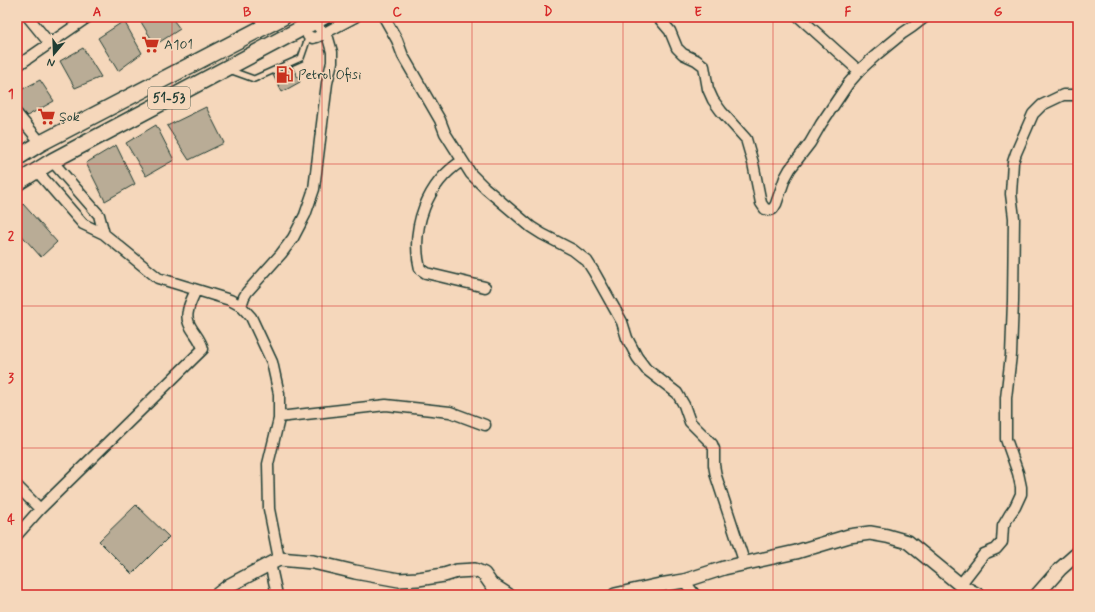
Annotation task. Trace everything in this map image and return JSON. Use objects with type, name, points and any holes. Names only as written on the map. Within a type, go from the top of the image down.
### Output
[{"type":"main road","name":"51-53","points":[[17,158],[41,143],[262,22],[283,17]]},
{"type":"main road","name":"51-53","points":[[17,183],[52,161],[224,69],[314,24]]},
{"type":"street","points":[[28,17],[50,44]]},
{"type":"street","points":[[17,66],[88,17]]},
{"type":"street","points":[[314,24],[312,38],[324,34],[355,17]]},
{"type":"street","points":[[384,17],[397,40],[403,56],[462,161],[477,181],[531,227],[574,250],[587,261],[618,315],[627,338],[638,358],[651,373],[677,393],[684,405],[690,422],[712,444],[714,449],[716,476],[745,564]]},
{"type":"street","points":[[658,17],[670,31],[677,48],[683,54],[696,60],[704,66],[708,89],[713,100],[746,139],[753,163],[761,204],[765,209],[770,210],[773,209],[776,204],[785,178],[790,169],[810,143],[835,103],[859,71],[903,33],[925,17]]},
{"type":"street","points":[[799,17],[859,71]]},
{"type":"street","points":[[241,306],[247,292],[281,254],[293,238],[305,215],[314,188],[327,83],[332,62],[330,44],[324,34],[314,24]]},
{"type":"street","points":[[960,585],[984,554],[996,549],[1002,542],[1004,526],[1010,514],[1016,507],[1021,487],[1018,473],[1006,438],[1006,398],[1011,355],[1013,301],[1014,218],[1011,194],[1013,162],[1033,114],[1042,105],[1063,95],[1078,95]]},
{"type":"street","points":[[17,114],[41,143]]},
{"type":"street","points":[[52,161],[99,215],[104,234]]},
{"type":"street","points":[[462,161],[451,168],[442,178],[425,205],[421,216],[418,235],[418,262],[420,269],[426,273],[485,288]]},
{"type":"street","points":[[36,170],[83,224],[104,234],[158,278],[230,300],[241,306],[251,317],[272,362],[279,394],[279,417],[268,464],[269,508],[277,595]]},
{"type":"street","points":[[17,535],[40,509],[203,349],[201,342],[188,322],[187,311],[196,290]]},
{"type":"street","points":[[279,417],[386,405],[450,412],[484,425]]},
{"type":"street","points":[[17,486],[40,509]]},
{"type":"street","points":[[615,595],[660,584],[684,581],[724,568],[796,552],[849,536],[870,533],[908,542],[960,585],[978,595]]},
{"type":"street","points":[[1037,595],[1060,568],[1078,553]]},
{"type":"street","points":[[217,595],[230,585],[274,561],[313,562],[399,580],[418,579],[444,575],[457,571],[475,570],[484,574],[490,584],[508,595]]},
{"type":"street","points":[[684,581],[695,595]]},
{"type":"lane","points":[[224,69],[254,79],[301,58],[314,24]]},
{"type":"building","points":[[138,17],[171,17],[180,29],[155,45]]},
{"type":"building","points":[[124,21],[142,53],[118,71],[98,38]]},
{"type":"building","points":[[83,48],[101,77],[75,88],[60,61]]},
{"type":"building","name":"Petrol Ofisi","points":[[292,66],[300,82],[282,92],[273,75]]},
{"type":"building","points":[[40,80],[54,101],[27,116],[17,104],[17,92]]},
{"type":"building","points":[[206,107],[224,143],[189,160],[167,126]]},
{"type":"building","points":[[156,125],[174,160],[146,176],[126,143]]},
{"type":"building","points":[[116,145],[135,184],[105,201],[86,163]]},
{"type":"building","points":[[23,204],[57,242],[41,257],[17,230],[17,210]]},
{"type":"building","points":[[136,505],[169,537],[132,574],[99,541]]},
{"type":"place","name":"A101","points":[[151,45]]},
{"type":"place","name":"Petrol Ofisi","points":[[285,75]]},
{"type":"place","name":"Şok","points":[[46,117]]}]
